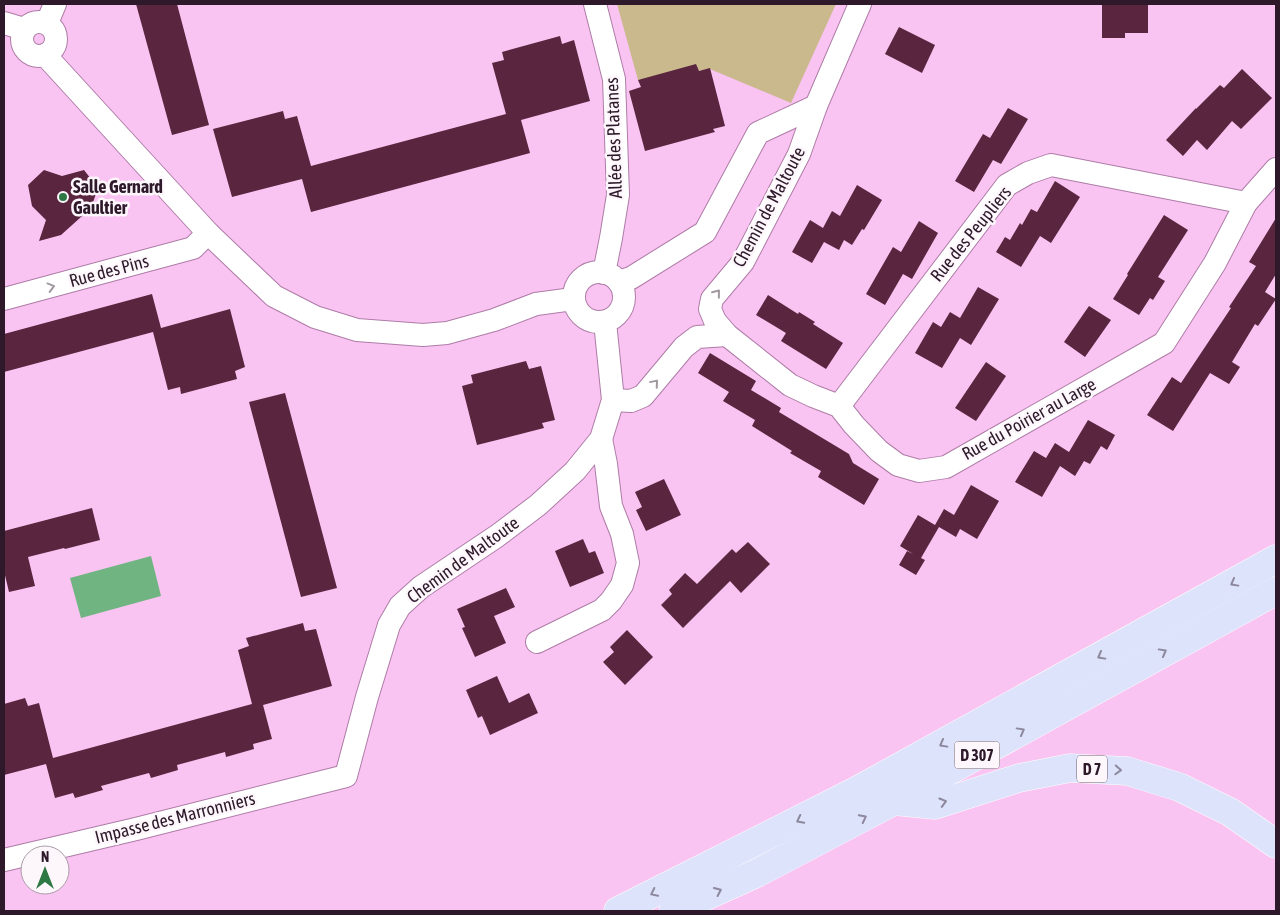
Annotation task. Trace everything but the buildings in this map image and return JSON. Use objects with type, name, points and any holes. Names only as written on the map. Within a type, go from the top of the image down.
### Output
[{"type":"main road","name":"D 307","points":[[618,911],[856,792],[1276,559]]},
{"type":"main road","name":"D 307","points":[[674,911],[757,872],[894,801],[1276,591]]},
{"type":"main road","name":"D 7","points":[[894,801],[935,804],[1018,778],[1070,768],[1128,771],[1179,787],[1230,812],[1276,844]]},
{"type":"street","name":"Allée des Platanes","points":[[596,4],[614,79],[618,195],[611,238],[612,278]]},
{"type":"street","name":"Chemin de Maltoute","points":[[727,335],[715,321],[710,309],[712,299],[743,262],[799,154],[816,106],[860,4]]},
{"type":"street","points":[[51,13],[56,35],[56,43],[52,50],[45,55],[37,56],[28,53],[14,26],[41,22],[51,13]]},
{"type":"street","points":[[45,55],[210,234],[274,296],[315,317],[357,330],[423,335],[447,333],[494,320],[536,304],[573,299]]},
{"type":"street","name":"Chemin de Maltoute","points":[[612,278],[631,278],[705,232],[758,134],[816,106]]},
{"type":"street","name":"Rue des Peupliers","points":[[839,406],[1007,185],[1028,173],[1051,165],[1246,203]]},
{"type":"street","name":"Rue du Poirier au Large","points":[[839,406],[854,425],[898,465],[919,471],[946,467],[1164,343],[1215,263],[1246,203],[1276,169]]},
{"type":"street","name":"Rue des Pins","points":[[4,299],[193,248],[202,238],[210,234]]},
{"type":"street","points":[[599,272],[612,278],[623,289],[623,306],[619,313],[612,319],[598,323],[583,317],[578,312],[573,299],[577,283],[591,273],[599,272]]},
{"type":"street","name":"Chemin de Maltoute","points":[[346,776],[389,625],[400,606],[421,587],[497,536],[538,505],[575,471],[601,439],[613,400],[605,322]]},
{"type":"street","points":[[613,400],[631,401],[643,396],[684,347],[697,337],[727,335],[790,385],[839,406]]},
{"type":"street","points":[[537,642],[602,610],[622,585],[628,562],[622,534],[611,506],[601,439]]},
{"type":"street","name":"Impasse des Marronniers","points":[[4,860],[346,776]]},
{"type":"shaded area","points":[[617,4],[836,4],[791,103],[710,69],[638,80]]},
{"type":"shaded area","points":[[151,556],[161,596],[81,618],[70,578]]},
{"type":"place","name":"Salle Gernard Gaultier","points":[[63,197]]}]
